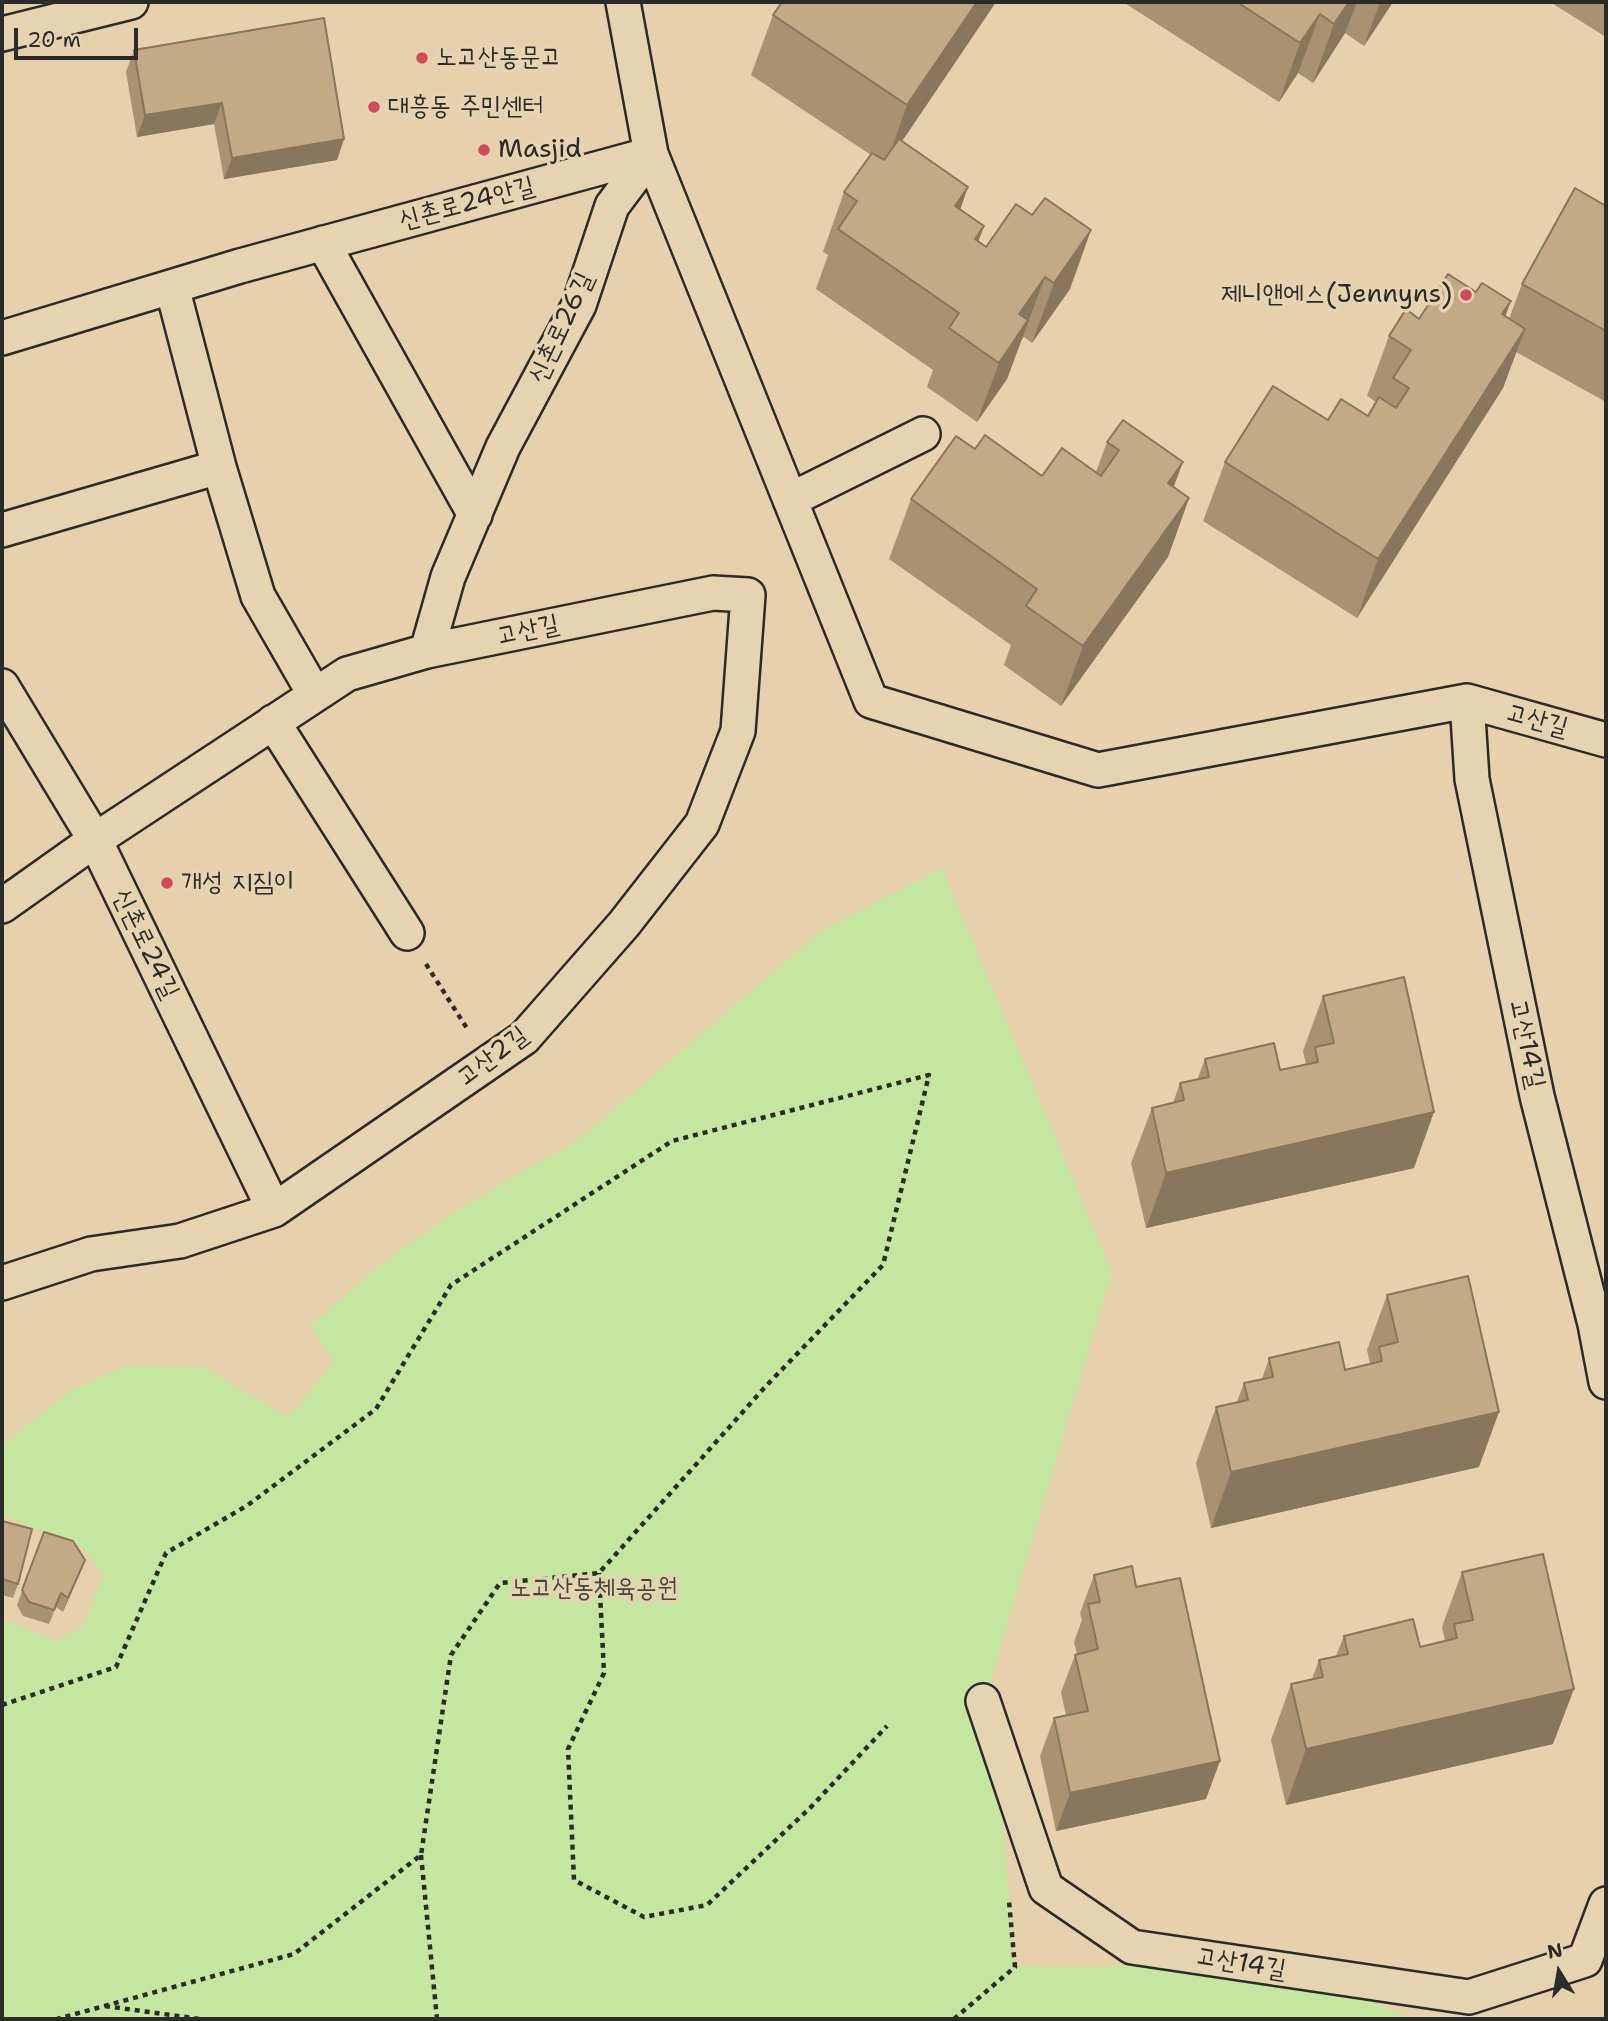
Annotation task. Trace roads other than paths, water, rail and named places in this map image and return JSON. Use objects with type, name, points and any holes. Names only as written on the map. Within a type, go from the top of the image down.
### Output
[{"type":"street","points":[[2,34],[131,2]]},
{"type":"street","points":[[623,2],[651,154],[871,701],[1098,771],[1467,702]]},
{"type":"street","name":"신촌로24안길","points":[[2,338],[323,243],[651,154]]},
{"type":"street","name":"신촌로26길","points":[[427,651],[448,577],[503,447],[579,305],[612,206],[651,154]]},
{"type":"street","points":[[323,243],[475,515]]},
{"type":"street","points":[[172,287],[219,467],[258,596],[315,695]]},
{"type":"street","points":[[790,499],[923,435]]},
{"type":"street","points":[[2,530],[219,467]]},
{"type":"street","name":"고산길","points":[[2,906],[95,840],[347,674],[427,651],[713,593],[748,595]]},
{"type":"street","name":"고산2길","points":[[2,1283],[91,1254],[180,1241],[274,1210],[524,1038],[624,924],[702,824],[738,731],[748,595]]},
{"type":"street","name":"신촌로24길","points":[[2,687],[95,840],[274,1210]]},
{"type":"street","name":"고산길","points":[[1467,702],[1606,740]]},
{"type":"street","name":"고산14길","points":[[1467,702],[1472,779],[1537,1096],[1601,1322],[1606,1382]]},
{"type":"street","points":[[273,722],[407,933]]},
{"type":"street","name":"고산14길","points":[[983,1701],[1046,1888],[1132,1947],[1469,1997],[1585,1960],[1606,1904]]},
{"type":"place","name":"노고산동문고","points":[[422,58]]},
{"type":"place","name":"대흥동 주민센터","points":[[374,107]]},
{"type":"place","name":"Masjid","points":[[484,150]]},
{"type":"place","name":"제니앤에스(Jennyns)","points":[[1466,295]]},
{"type":"place","name":"개성 지짐이","points":[[167,883]]},
{"type":"park label","name":"노고산동체육공원","points":[[594,1589]]}]
